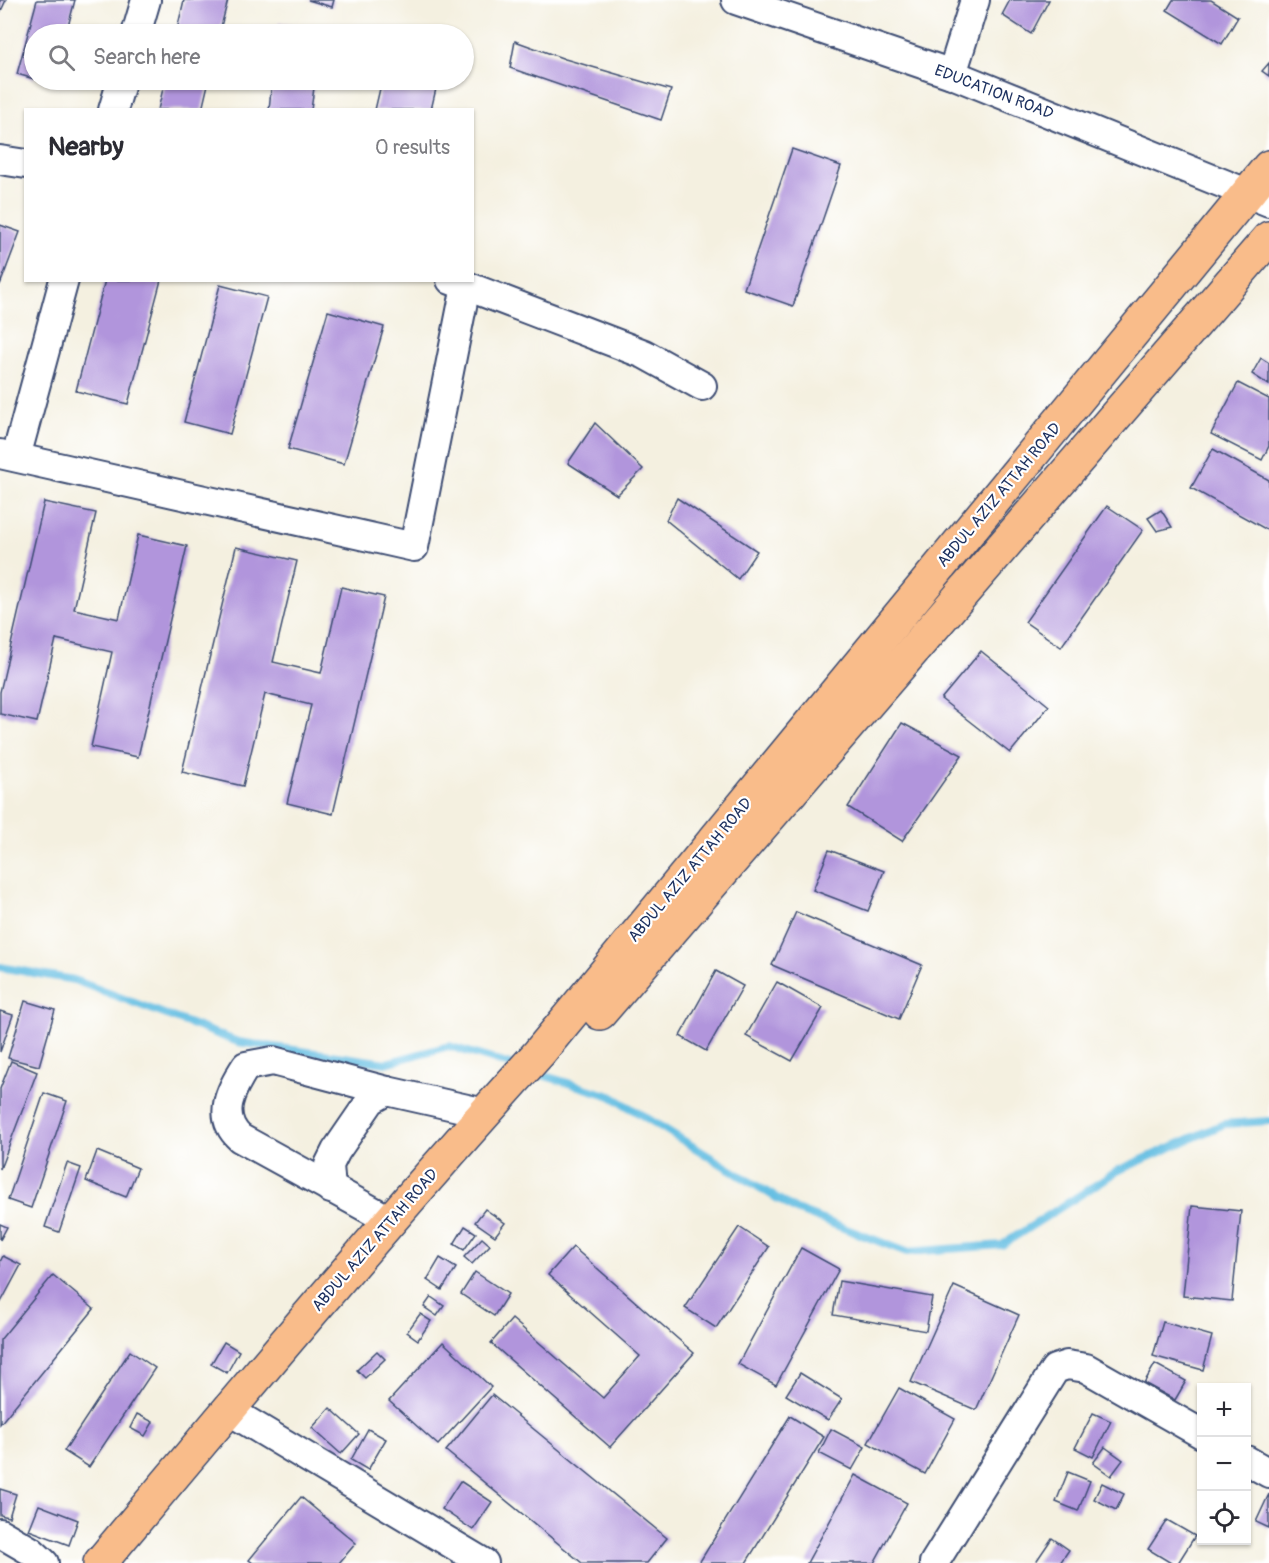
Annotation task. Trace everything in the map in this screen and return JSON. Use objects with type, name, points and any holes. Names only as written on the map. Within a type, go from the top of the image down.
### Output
[{"type":"highway","name":"ABDUL AZIZ ATTAH ROAD","points":[[129,1563],[238,1415],[391,1221],[485,1113],[536,1071],[1258,198],[1269,167]]},
{"type":"highway","name":"ABDUL AZIZ ATTAH ROAD","points":[[100,1563],[238,1415],[536,1071],[1269,238]]},
{"type":"street","points":[[139,24],[146,0]]},
{"type":"street","name":"EDUCATION ROAD","points":[[736,0],[952,75],[1258,198]]},
{"type":"street","points":[[952,75],[975,0]]},
{"type":"street","points":[[114,108],[119,90]]},
{"type":"street","points":[[0,160],[24,164]]},
{"type":"street","points":[[63,282],[8,455],[414,547],[459,283],[644,354],[702,386]]},
{"type":"street","points":[[391,1221],[240,1138],[231,1130],[228,1103],[233,1087],[246,1066],[273,1061],[387,1091],[485,1113]]},
{"type":"street","points":[[331,1189],[329,1165],[336,1151],[371,1100],[387,1091]]},
{"type":"street","points":[[934,1563],[1055,1369],[1067,1365],[1086,1368],[1197,1431]]},
{"type":"street","points":[[238,1415],[484,1563]]},
{"type":"street","points":[[1251,1463],[1269,1473]]},
{"type":"street","points":[[0,1533],[31,1551],[44,1563]]},
{"type":"building","points":[[0,0],[6,0],[0,13]]},
{"type":"building","points":[[37,0],[75,0],[69,24],[31,24]]},
{"type":"building","points":[[184,0],[228,0],[222,24],[178,24]]},
{"type":"building","points":[[308,0],[334,0],[332,7]]},
{"type":"building","points":[[1010,0],[1049,0],[1031,34],[1002,15]]},
{"type":"building","points":[[1173,0],[1211,0],[1238,17],[1222,44],[1167,10]]},
{"type":"building","points":[[515,41],[565,59],[671,90],[661,120],[510,68]]},
{"type":"building","points":[[24,48],[24,76],[17,74]]},
{"type":"building","points":[[1269,63],[1269,76],[1262,71]]},
{"type":"building","points":[[163,90],[207,90],[202,108],[158,108]]},
{"type":"building","points":[[271,90],[314,90],[311,108],[269,108]]},
{"type":"building","points":[[380,90],[436,90],[431,108],[375,108]]},
{"type":"building","points":[[792,149],[841,166],[793,306],[744,289]]},
{"type":"building","points":[[0,225],[20,232],[0,285]]},
{"type":"building","points":[[104,282],[160,282],[128,404],[76,391]]},
{"type":"building","points":[[220,285],[267,297],[230,434],[184,422]]},
{"type":"building","points":[[328,311],[384,327],[344,464],[288,449]]},
{"type":"building","points":[[1261,358],[1269,363],[1269,385],[1252,374]]},
{"type":"building","points":[[1238,383],[1269,399],[1269,446],[1262,460],[1211,434]]},
{"type":"building","points":[[595,423],[643,469],[617,495],[568,463]]},
{"type":"building","points":[[1213,449],[1269,480],[1269,531],[1191,488]]},
{"type":"building","points":[[677,498],[757,551],[738,579],[666,520]]},
{"type":"building","points":[[44,502],[96,513],[74,609],[119,619],[138,535],[187,546],[138,757],[91,747],[112,652],[56,639],[37,722],[0,714],[0,692]]},
{"type":"building","points":[[1107,506],[1143,530],[1061,647],[1025,622]]},
{"type":"building","points":[[1161,510],[1172,527],[1157,531],[1148,518]]},
{"type":"building","points":[[236,547],[297,561],[273,662],[321,673],[341,587],[384,597],[333,814],[287,803],[311,705],[265,694],[243,786],[182,772]]},
{"type":"building","points":[[981,651],[1049,706],[1010,753],[941,699]]},
{"type":"building","points":[[902,723],[962,755],[902,841],[848,807]]},
{"type":"building","points":[[829,850],[884,871],[868,911],[813,890]]},
{"type":"building","points":[[796,912],[922,965],[899,1019],[772,965]]},
{"type":"building","points":[[716,971],[743,986],[706,1051],[680,1036]]},
{"type":"building","points":[[777,982],[823,1008],[792,1061],[746,1036]]},
{"type":"building","points":[[25,1001],[55,1010],[39,1066],[8,1058]]},
{"type":"building","points":[[0,1011],[13,1015],[0,1052]]},
{"type":"building","points":[[11,1061],[37,1072],[0,1169],[0,1089]]},
{"type":"building","points":[[44,1093],[67,1101],[31,1208],[8,1200]]},
{"type":"building","points":[[97,1151],[138,1168],[126,1197],[86,1181]]},
{"type":"building","points":[[67,1163],[81,1168],[59,1232],[45,1227]]},
{"type":"building","points":[[1192,1206],[1241,1211],[1232,1301],[1183,1296]]},
{"type":"building","points":[[485,1209],[505,1223],[495,1236],[475,1222]]},
{"type":"building","points":[[0,1224],[7,1227],[0,1240]]},
{"type":"building","points":[[465,1226],[476,1233],[464,1250],[454,1244]]},
{"type":"building","points":[[739,1227],[769,1247],[716,1328],[685,1308]]},
{"type":"building","points":[[482,1238],[490,1245],[472,1264],[464,1257]]},
{"type":"building","points":[[573,1247],[694,1353],[610,1447],[491,1343],[512,1319],[603,1398],[640,1356],[548,1275]]},
{"type":"building","points":[[801,1248],[839,1269],[776,1385],[738,1364]]},
{"type":"building","points":[[3,1256],[21,1265],[0,1304],[0,1262]]},
{"type":"building","points":[[440,1258],[456,1268],[442,1290],[427,1280]]},
{"type":"building","points":[[475,1272],[508,1294],[494,1316],[461,1294]]},
{"type":"building","points":[[53,1275],[94,1309],[0,1424],[0,1340]]},
{"type":"building","points":[[839,1281],[932,1297],[926,1331],[833,1315]]},
{"type":"building","points":[[954,1286],[1019,1315],[976,1410],[911,1382]]},
{"type":"building","points":[[431,1297],[444,1306],[437,1316],[424,1307]]},
{"type":"building","points":[[420,1314],[431,1321],[418,1340],[407,1332]]},
{"type":"building","points":[[1163,1322],[1212,1336],[1203,1370],[1153,1356]]},
{"type":"building","points":[[224,1342],[239,1351],[227,1373],[211,1364]]},
{"type":"building","points":[[443,1342],[491,1387],[438,1445],[389,1401]]},
{"type":"building","points":[[130,1351],[155,1368],[89,1467],[64,1451]]},
{"type":"building","points":[[377,1351],[385,1359],[365,1378],[357,1370]]},
{"type":"building","points":[[1155,1364],[1186,1381],[1175,1400],[1144,1383]]},
{"type":"building","points":[[800,1373],[842,1399],[828,1420],[786,1395]]},
{"type":"building","points":[[899,1388],[955,1419],[925,1474],[868,1443]]},
{"type":"building","points":[[492,1395],[667,1538],[647,1563],[582,1563],[446,1451]]},
{"type":"building","points":[[330,1408],[359,1434],[341,1454],[312,1428]]},
{"type":"building","points":[[1093,1413],[1111,1421],[1093,1457],[1075,1448]]},
{"type":"building","points":[[137,1414],[153,1422],[145,1436],[130,1428]]},
{"type":"building","points":[[790,1416],[824,1437],[746,1563],[699,1563]]},
{"type":"building","points":[[368,1429],[386,1439],[368,1470],[351,1460]]},
{"type":"building","points":[[831,1429],[865,1447],[852,1470],[819,1453]]},
{"type":"building","points":[[1105,1447],[1123,1460],[1111,1476],[1093,1463]]},
{"type":"building","points":[[1068,1472],[1090,1481],[1078,1511],[1056,1502]]},
{"type":"building","points":[[855,1475],[907,1503],[874,1563],[807,1563]]},
{"type":"building","points":[[460,1481],[492,1502],[473,1530],[442,1509]]},
{"type":"building","points":[[1102,1483],[1124,1494],[1116,1510],[1094,1499]]},
{"type":"building","points":[[0,1489],[16,1494],[9,1517],[0,1515]]},
{"type":"building","points":[[1269,1494],[1269,1528],[1256,1522]]},
{"type":"building","points":[[301,1497],[356,1543],[339,1563],[253,1563],[249,1560]]},
{"type":"building","points":[[39,1505],[78,1520],[69,1545],[29,1530]]},
{"type":"building","points":[[1167,1520],[1195,1536],[1178,1563],[1171,1563],[1148,1549]]},
{"type":"building","points":[[1052,1538],[1069,1550],[1060,1563],[1035,1563]]},
{"type":"waterway","points":[[0,967],[74,980],[238,1042],[386,1063],[449,1046],[517,1067]]},
{"type":"waterway","points":[[532,1072],[611,1096],[796,1210],[907,1252],[1002,1245],[1119,1170],[1224,1124],[1269,1121]]}]
